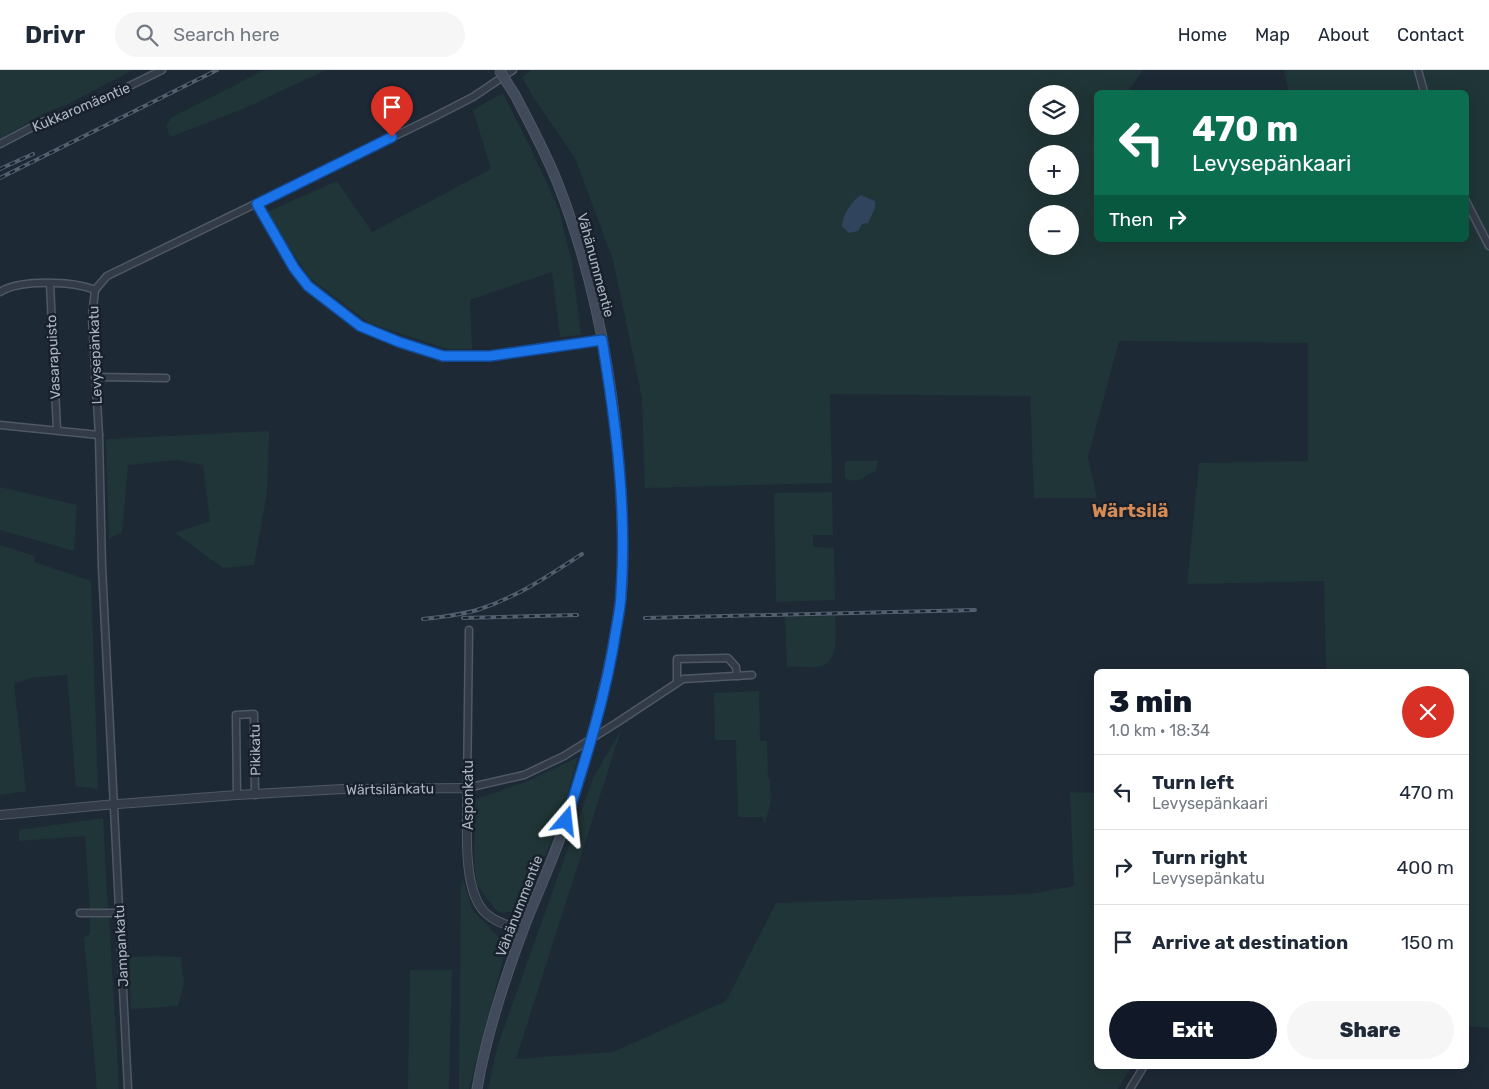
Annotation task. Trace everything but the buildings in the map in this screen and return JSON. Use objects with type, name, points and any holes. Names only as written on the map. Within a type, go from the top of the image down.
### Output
[{"type":"main road","name":"Vähänummentie","points":[[477,1089],[480,1068],[497,1007],[523,931],[566,821],[596,723],[609,672],[621,594],[622,527],[619,461],[610,385],[602,340],[580,248],[558,183],[516,95],[499,70]]},
{"type":"street","name":"Kukkaromäentie","points":[[0,144],[42,122],[87,107],[162,70]]},
{"type":"street","name":"Levysepänkatu","points":[[114,804],[92,317],[94,290],[107,276],[472,97],[512,70]]},
{"type":"street","points":[[1418,70],[1423,90]]},
{"type":"street","points":[[257,204],[294,268],[308,286],[360,326],[399,342],[443,356],[490,356],[602,340]]},
{"type":"street","points":[[1469,207],[1489,246]]},
{"type":"street","points":[[0,292],[10,286],[50,284],[83,285],[94,290]]},
{"type":"street","name":"Vasarapuisto","points":[[50,284],[57,430]]},
{"type":"street","points":[[95,377],[166,378]]},
{"type":"street","points":[[0,425],[98,434]]},
{"type":"street","name":"Asponkatu","points":[[469,630],[468,866],[472,887],[480,907],[495,920],[523,931]]},
{"type":"street","points":[[677,681],[677,659],[728,658],[736,667],[737,676]]},
{"type":"street","name":"Wärtsilänkatu","points":[[0,815],[237,795],[343,789],[467,788],[524,775],[564,756],[618,722],[677,681],[690,678],[752,675]]},
{"type":"street","name":"Pikikatu","points":[[237,795],[236,714],[254,714],[255,795]]},
{"type":"street","name":"Jampankatu","points":[[114,804],[128,1089]]},
{"type":"street","points":[[80,913],[120,913]]},
{"type":"street","points":[[1130,1089],[1142,1069]]},
{"type":"green space","points":[[0,70],[133,70],[68,104],[41,115],[0,140]]},
{"type":"green space","points":[[264,70],[326,70],[243,109],[170,137],[166,125],[171,118]]},
{"type":"green space","points":[[532,70],[1143,70],[1128,90],[1094,90],[1094,242],[1469,242],[1469,90],[1288,90],[1284,70],[1489,70],[1489,1028],[1469,1026],[1469,669],[1326,669],[1324,581],[1187,584],[1199,463],[1308,461],[1308,343],[1119,341],[1088,457],[1097,498],[1034,498],[1030,396],[830,394],[832,483],[645,488],[642,398],[613,260],[575,158],[533,97],[522,77]]},
{"type":"green space","points":[[503,93],[559,210],[572,263],[581,335],[560,337],[552,272],[470,300],[472,349],[447,349],[369,323],[310,278],[265,213],[337,181],[372,232],[491,169],[473,110]]},
{"type":"green space","points":[[269,431],[267,493],[254,565],[223,568],[175,533],[210,521],[203,465],[178,460],[128,465],[122,532],[109,539],[106,439]]},
{"type":"green space","points":[[845,461],[878,461],[876,471],[860,480],[851,480],[845,479]]},
{"type":"green space","points":[[0,487],[77,505],[74,551],[0,530]]},
{"type":"green space","points":[[832,492],[833,535],[813,535],[813,547],[834,548],[835,600],[776,602],[774,493]]},
{"type":"green space","points":[[0,545],[35,556],[34,562],[91,581],[98,789],[76,786],[67,675],[30,678],[14,684],[26,791],[0,795]]},
{"type":"green space","points":[[835,616],[836,636],[834,651],[828,663],[819,667],[787,667],[785,617]]},
{"type":"green space","points":[[759,691],[760,741],[767,741],[768,779],[770,779],[771,802],[765,823],[763,817],[738,817],[736,740],[715,740],[714,693]]},
{"type":"green space","points":[[621,730],[516,1059],[613,1052],[726,1001],[776,903],[1030,894],[1074,886],[1070,792],[1094,793],[1094,1069],[1130,1069],[1118,1089],[488,1089],[498,1044],[593,778]]},
{"type":"green space","points":[[578,757],[560,821],[521,910],[502,913],[495,909],[477,885],[474,865],[476,799],[526,782]]},
{"type":"green space","points":[[103,818],[108,909],[90,910],[85,836],[19,841],[19,830]]},
{"type":"green space","points":[[463,879],[472,909],[503,942],[503,960],[469,1089],[459,1089],[461,885]]},
{"type":"green space","points":[[109,915],[119,1089],[97,1089],[84,938],[90,934],[90,916]]},
{"type":"green space","points":[[129,957],[181,957],[184,985],[178,1006],[131,1009]]},
{"type":"green space","points":[[410,970],[452,970],[449,1089],[408,1089]]},
{"type":"water","points":[[861,195],[875,201],[875,208],[868,223],[862,224],[858,231],[849,233],[842,226],[844,217],[851,205]]},
{"type":"railway","points":[[0,178],[217,70]]},
{"type":"railway","points":[[0,169],[33,154]]},
{"type":"railway","points":[[423,619],[466,613],[494,604],[533,585],[582,554]]},
{"type":"railway","points":[[645,618],[975,610]]},
{"type":"railway","points":[[463,618],[577,615]]},
{"type":"district","name":"Wärtsilä","points":[[1130,510]]},
{"type":"route","points":[[392,137],[257,204],[294,268],[308,286],[360,326],[399,342],[443,356],[490,356],[602,340],[610,385],[619,461],[622,527],[621,594],[609,672],[596,723],[566,821]]}]
